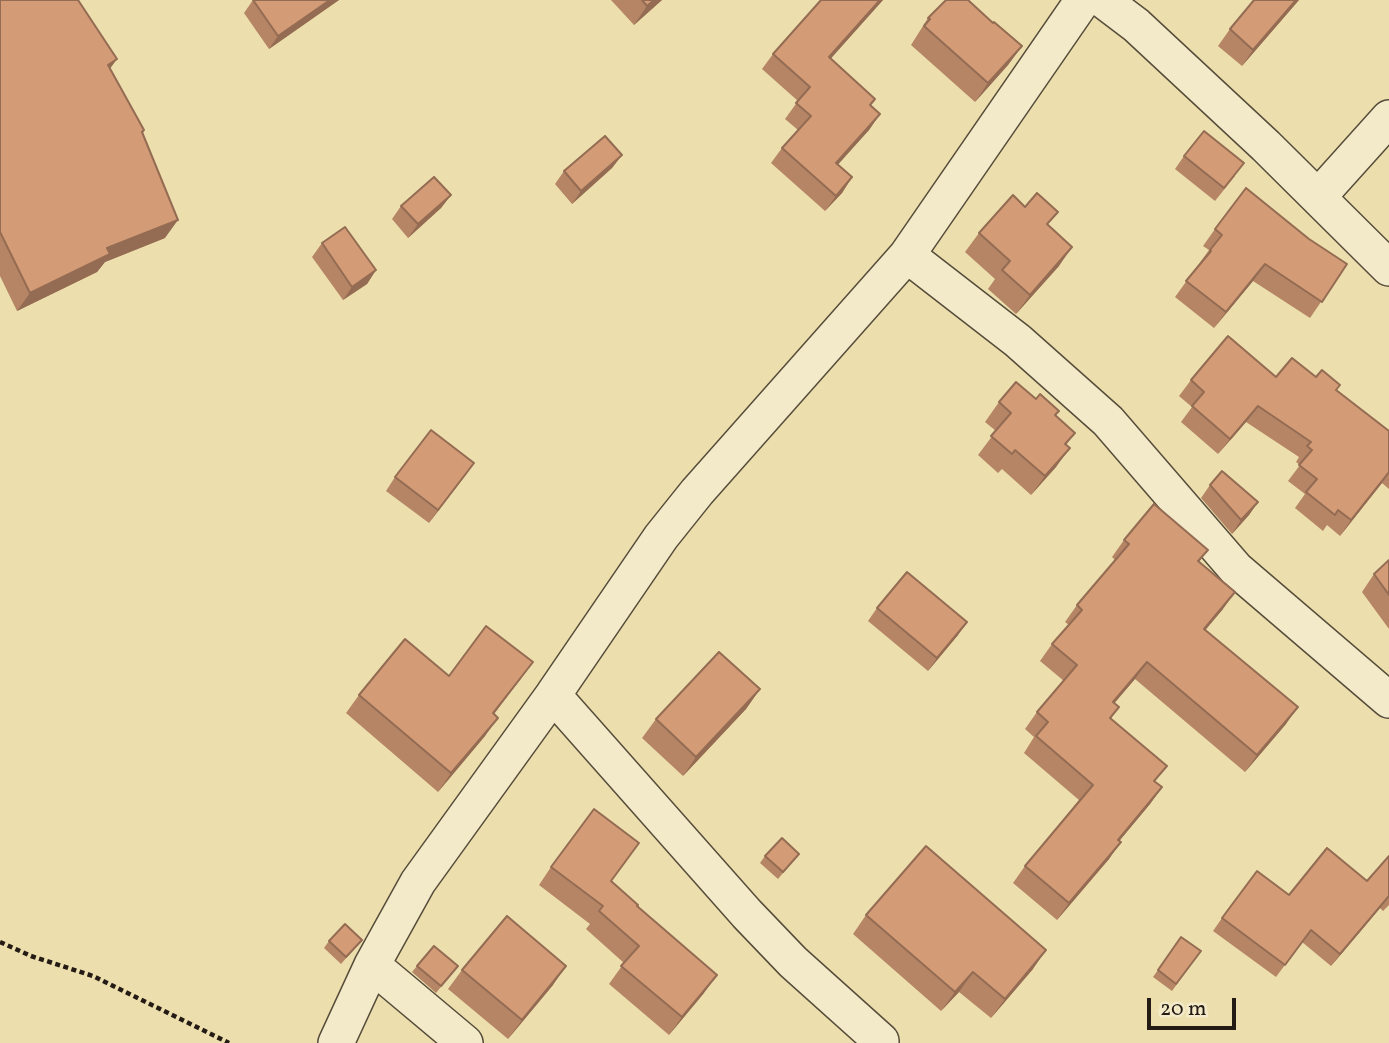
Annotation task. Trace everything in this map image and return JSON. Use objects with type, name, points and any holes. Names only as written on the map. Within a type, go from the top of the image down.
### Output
[{"type":"street","points":[[336,1043],[372,965],[418,882],[553,695],[661,537],[696,492],[907,255],[1083,0]]},
{"type":"street","points":[[1103,0],[1136,25],[1389,268]]},
{"type":"street","points":[[1318,197],[1389,118]]},
{"type":"street","points":[[907,255],[1018,341],[1108,421],[1236,569],[1389,700]]},
{"type":"street","points":[[553,695],[747,915],[793,962],[881,1041]]},
{"type":"street","points":[[372,965],[465,1043]]},
{"type":"path","points":[[0,942],[31,956],[93,976],[229,1043]]},
{"type":"building","points":[[0,0],[78,0],[117,59],[108,65],[144,130],[142,132],[178,220],[107,248],[110,254],[30,293],[0,232]]},
{"type":"building","points":[[253,0],[330,0],[278,36]]},
{"type":"building","points":[[642,0],[654,0],[647,6]]},
{"type":"building","points":[[821,0],[880,0],[829,57],[875,99],[870,105],[880,114],[836,163],[852,177],[836,196],[782,148],[811,116],[796,103],[810,87],[773,54]]},
{"type":"building","points":[[946,0],[968,0],[1022,46],[988,83],[924,26],[930,19],[928,18]]},
{"type":"building","points":[[1254,0],[1296,0],[1253,50],[1230,29]]},
{"type":"building","points":[[1204,131],[1244,163],[1224,188],[1184,156]]},
{"type":"building","points":[[605,136],[622,155],[581,191],[564,171]]},
{"type":"building","points":[[434,177],[451,195],[418,224],[401,206]]},
{"type":"building","points":[[1246,188],[1309,239],[1347,264],[1322,302],[1265,264],[1226,312],[1186,281],[1222,235],[1215,229]]},
{"type":"building","points":[[1037,193],[1058,212],[1047,224],[1072,247],[1030,295],[1002,270],[1010,261],[979,233],[1013,195],[1025,207]]},
{"type":"building","points":[[345,227],[376,270],[352,287],[322,243]]},
{"type":"building","points":[[1228,336],[1276,377],[1292,358],[1316,377],[1322,370],[1340,385],[1336,390],[1389,431],[1389,472],[1351,520],[1338,510],[1335,515],[1306,492],[1317,479],[1299,465],[1312,450],[1307,446],[1311,442],[1258,406],[1230,439],[1192,406],[1204,392],[1191,380]]},
{"type":"building","points":[[1016,382],[1036,399],[1040,394],[1059,411],[1055,415],[1075,433],[1065,444],[1070,448],[1045,476],[1015,450],[1012,454],[991,436],[1011,413],[999,402]]},
{"type":"building","points":[[431,430],[474,463],[438,510],[395,477]]},
{"type":"building","points":[[1222,471],[1258,502],[1241,520],[1210,485]]},
{"type":"building","points":[[1154,504],[1208,550],[1198,561],[1235,592],[1204,629],[1298,707],[1257,755],[1147,662],[1113,702],[1119,707],[1110,718],[1167,766],[1154,781],[1162,787],[1118,840],[1121,842],[1069,903],[1025,866],[1093,785],[1036,736],[1048,722],[1037,712],[1077,665],[1052,644],[1082,610],[1077,605],[1129,544],[1124,540]]},
{"type":"building","points":[[1389,560],[1389,595],[1374,574]]},
{"type":"building","points":[[907,572],[967,622],[937,658],[877,608]]},
{"type":"building","points":[[486,626],[533,662],[493,713],[498,718],[451,773],[359,695],[405,639],[449,676]]},
{"type":"building","points":[[719,652],[760,689],[696,757],[656,719]]},
{"type":"building","points":[[594,809],[639,843],[611,881],[717,975],[682,1017],[621,966],[639,946],[599,911],[603,906],[551,867]]},
{"type":"building","points":[[782,838],[799,854],[783,872],[765,856]]},
{"type":"building","points":[[926,846],[1046,950],[1005,999],[973,972],[955,992],[866,915]]},
{"type":"building","points":[[1327,848],[1367,881],[1389,856],[1389,896],[1340,954],[1311,930],[1285,965],[1222,918],[1257,871],[1289,895]]},
{"type":"building","points":[[507,916],[566,966],[522,1020],[462,970]]},
{"type":"building","points":[[345,924],[362,940],[346,957],[329,941]]},
{"type":"building","points":[[1181,937],[1201,951],[1176,984],[1158,970]]},
{"type":"building","points":[[434,946],[458,966],[441,986],[417,966]]}]
